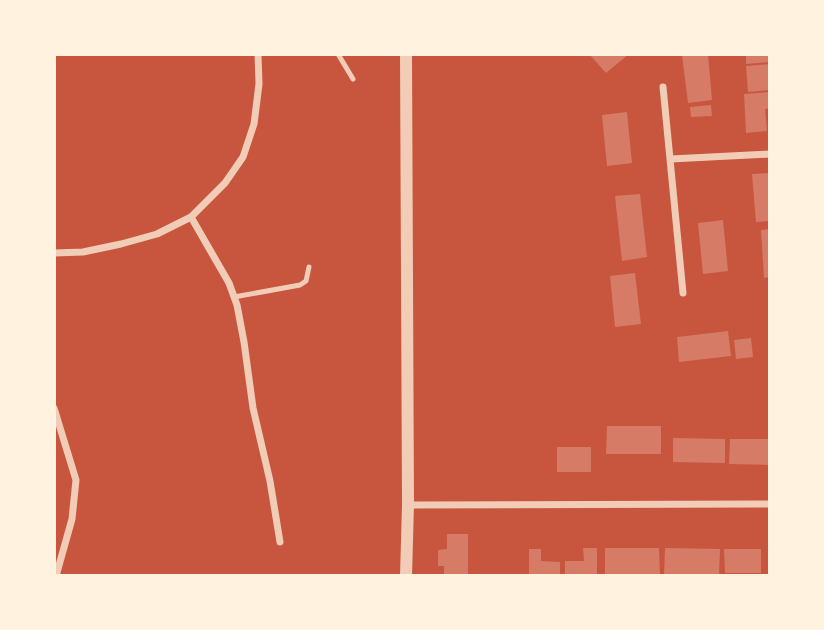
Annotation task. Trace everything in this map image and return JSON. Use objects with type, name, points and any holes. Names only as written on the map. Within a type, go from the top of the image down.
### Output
[{"type":"street","points":[[54,253],[83,252],[121,244],[157,234],[191,217],[225,183],[243,157],[254,124],[259,84],[258,54]]},
{"type":"street","points":[[406,54],[406,576]]},
{"type":"street","points":[[663,87],[683,293]]},
{"type":"street","points":[[671,159],[770,154]]},
{"type":"street","points":[[191,217],[218,260],[234,298],[280,542]]},
{"type":"street","points":[[54,408],[76,480],[72,519],[57,576]]},
{"type":"street","points":[[408,505],[770,504]]},
{"type":"lane","points":[[338,54],[353,79]]},
{"type":"lane","points":[[234,298],[300,285],[306,281],[310,267]]},
{"type":"building","points":[[589,54],[629,54],[606,73]]},
{"type":"building","points":[[708,54],[712,100],[688,103],[682,55]]},
{"type":"building","points":[[746,54],[770,54],[770,62],[746,64]]},
{"type":"building","points":[[770,64],[770,90],[748,92],[746,66]]},
{"type":"building","points":[[770,92],[770,108],[765,109],[767,131],[746,133],[744,94]]},
{"type":"building","points":[[711,105],[712,116],[691,117],[690,107]]},
{"type":"building","points":[[627,112],[632,163],[607,166],[602,115]]},
{"type":"building","points":[[770,173],[770,221],[756,222],[752,174]]},
{"type":"building","points":[[640,194],[647,257],[622,261],[615,196]]},
{"type":"building","points":[[723,220],[728,271],[703,274],[698,223]]},
{"type":"building","points":[[770,229],[770,277],[764,278],[761,230]]},
{"type":"building","points":[[635,273],[641,324],[615,327],[610,276]]},
{"type":"building","points":[[728,331],[731,356],[679,362],[677,337]]},
{"type":"building","points":[[751,338],[753,357],[736,359],[734,340]]},
{"type":"building","points":[[607,426],[661,426],[661,454],[606,454]]},
{"type":"building","points":[[673,438],[725,439],[725,463],[673,462]]},
{"type":"building","points":[[730,439],[770,439],[770,465],[729,464]]},
{"type":"building","points":[[557,447],[591,447],[591,472],[557,472]]},
{"type":"building","points":[[447,534],[468,534],[468,576],[444,576],[444,566],[438,566],[438,550],[447,549]]},
{"type":"building","points":[[583,548],[597,548],[597,576],[565,576],[565,561],[584,561]]},
{"type":"building","points":[[605,548],[659,548],[660,576],[605,576]]},
{"type":"building","points":[[665,548],[720,549],[719,576],[664,576]]},
{"type":"building","points":[[529,549],[541,549],[541,561],[560,562],[560,576],[529,576]]},
{"type":"building","points":[[724,549],[761,549],[761,573],[725,573]]}]
